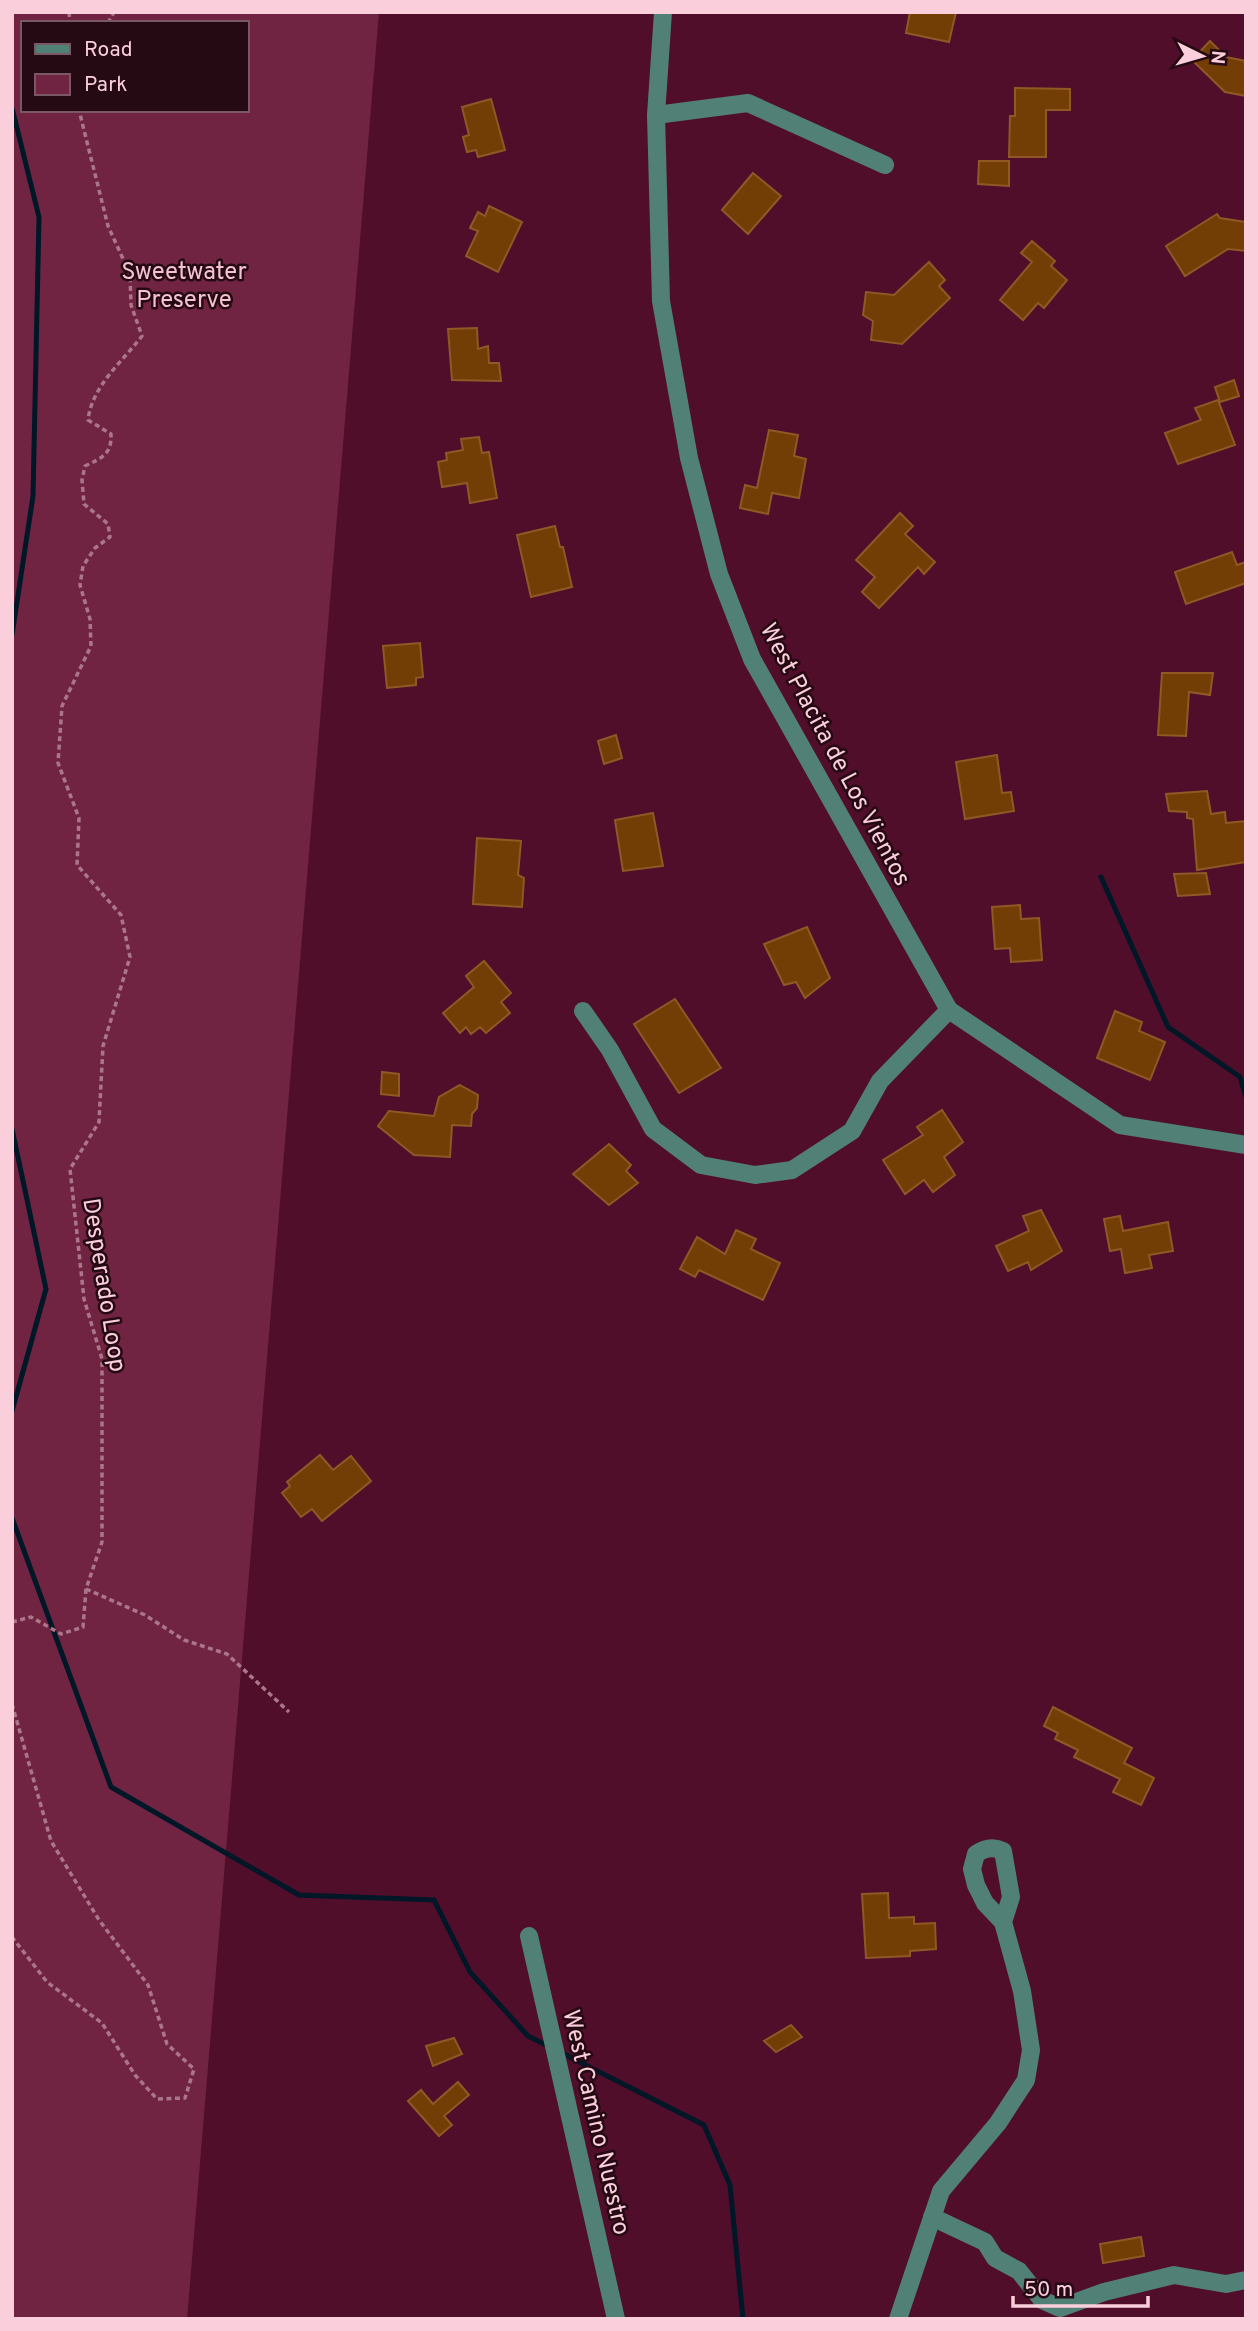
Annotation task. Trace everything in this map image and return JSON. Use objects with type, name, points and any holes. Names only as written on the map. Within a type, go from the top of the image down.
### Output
[{"type":"street","name":"West Placita de Los Vientos","points":[[663,12],[656,115],[661,301],[683,435],[719,575],[752,659],[949,1010]]},
{"type":"street","points":[[656,115],[748,103],[885,165]]},
{"type":"street","points":[[583,1011],[610,1050],[653,1129],[701,1165],[755,1175],[792,1170],[852,1131],[880,1081],[949,1010],[1120,1125],[1246,1145]]},
{"type":"street","points":[[898,2319],[941,2191],[998,2123],[1026,2080],[1031,2050],[1022,1991],[1003,1922]]},
{"type":"street","name":"West Camino Nuestro","points":[[529,1936],[617,2319]]},
{"type":"street","points":[[932,2217],[985,2242],[995,2258],[1019,2271],[1042,2300],[1060,2308],[1104,2292],[1174,2275],[1226,2284],[1246,2280]]},
{"type":"path","name":"Desperado Loop","points":[[12,1622],[31,1617],[61,1634],[83,1627],[86,1589],[102,1542],[102,1359],[85,1299],[70,1169],[99,1122],[103,1046],[130,957],[121,915],[77,865],[79,818],[58,763],[62,706],[91,646],[90,619],[80,585],[83,566],[94,548],[110,537],[108,524],[84,504],[82,480],[85,466],[105,457],[111,446],[111,434],[88,419],[90,402],[102,389],[109,372],[142,336],[131,305],[130,274],[108,226],[80,112]]},
{"type":"path","points":[[86,1589],[145,1615],[184,1640],[227,1654],[289,1712]]},
{"type":"path","points":[[12,1704],[51,1841],[99,1920],[148,1986],[167,2044],[194,2069],[185,2098],[157,2099],[135,2075],[102,2023],[47,1982],[12,1937]]},
{"type":"green space","name":"Sweetwater Preserve","points":[[12,12],[379,12],[187,2319],[12,2319]]},
{"type":"building","points":[[910,12],[956,12],[949,42],[906,33]]},
{"type":"building","points":[[1210,41],[1226,57],[1246,61],[1246,96],[1225,92],[1192,60]]},
{"type":"building","points":[[1015,88],[1070,89],[1070,110],[1046,110],[1046,157],[1009,157],[1010,116],[1015,116]]},
{"type":"building","points":[[491,99],[505,150],[478,157],[476,150],[467,152],[463,137],[469,135],[462,107]]},
{"type":"building","points":[[979,161],[1009,161],[1009,186],[978,184]]},
{"type":"building","points":[[753,173],[781,196],[748,234],[722,210]]},
{"type":"building","points":[[489,206],[522,222],[498,272],[466,256],[478,231],[470,228],[478,212],[485,216]]},
{"type":"building","points":[[1217,214],[1220,218],[1246,222],[1246,251],[1228,249],[1185,276],[1166,246]]},
{"type":"building","points":[[1032,241],[1055,261],[1051,266],[1067,280],[1044,308],[1038,303],[1023,320],[1000,300],[1032,262],[1021,253]]},
{"type":"building","points":[[929,262],[945,280],[939,286],[950,298],[902,344],[871,340],[873,321],[863,315],[866,292],[894,295]]},
{"type":"building","points":[[477,328],[478,349],[488,346],[489,363],[499,363],[501,381],[452,380],[448,329]]},
{"type":"building","points":[[1234,380],[1239,396],[1220,402],[1215,387]]},
{"type":"building","points":[[1218,400],[1235,445],[1178,464],[1165,433],[1201,420],[1195,408]]},
{"type":"building","points":[[769,430],[798,435],[794,456],[806,459],[799,498],[772,493],[768,514],[740,508],[745,485],[757,488]]},
{"type":"building","points":[[479,437],[482,453],[489,452],[497,498],[470,503],[467,483],[442,487],[438,462],[447,460],[446,453],[463,450],[461,439]]},
{"type":"building","points":[[900,513],[913,526],[905,534],[935,562],[924,574],[918,567],[879,608],[862,592],[875,577],[856,560]]},
{"type":"building","points":[[555,526],[572,587],[531,597],[517,535]]},
{"type":"building","points":[[1232,552],[1237,565],[1246,562],[1246,583],[1186,604],[1175,572]]},
{"type":"building","points":[[420,643],[423,677],[416,678],[416,685],[387,688],[383,646]]},
{"type":"building","points":[[1162,673],[1213,673],[1210,695],[1189,692],[1186,736],[1158,735]]},
{"type":"building","points":[[616,735],[622,758],[604,764],[598,741]]},
{"type":"building","points":[[997,755],[1002,793],[1011,792],[1014,811],[965,819],[956,762]]},
{"type":"building","points":[[1207,791],[1211,814],[1225,812],[1226,823],[1246,821],[1246,862],[1197,870],[1193,819],[1187,818],[1187,812],[1169,811],[1166,794]]},
{"type":"building","points":[[653,813],[663,866],[623,871],[615,820]]},
{"type":"building","points":[[477,838],[521,841],[518,875],[524,878],[522,907],[473,904]]},
{"type":"building","points":[[1206,873],[1210,894],[1178,896],[1174,874]]},
{"type":"building","points":[[1020,905],[1021,919],[1039,918],[1042,960],[1011,962],[1010,948],[995,949],[992,907]]},
{"type":"building","points":[[807,927],[830,978],[805,998],[796,982],[784,985],[764,944]]},
{"type":"building","points":[[484,961],[511,993],[501,1002],[510,1013],[486,1033],[480,1027],[471,1034],[466,1027],[460,1033],[443,1013],[474,987],[466,976]]},
{"type":"building","points":[[675,999],[721,1068],[679,1093],[634,1024]]},
{"type":"building","points":[[1115,1011],[1142,1022],[1139,1031],[1165,1042],[1150,1080],[1097,1058]]},
{"type":"building","points":[[382,1072],[399,1074],[399,1096],[381,1094]]},
{"type":"building","points":[[460,1085],[478,1095],[477,1108],[472,1114],[471,1126],[452,1125],[450,1157],[414,1155],[378,1126],[389,1111],[434,1116],[439,1097]]},
{"type":"building","points":[[942,1110],[963,1142],[944,1157],[955,1175],[933,1192],[924,1180],[905,1194],[883,1160],[923,1135],[917,1127]]},
{"type":"building","points":[[609,1144],[631,1165],[626,1171],[638,1183],[609,1205],[573,1174]]},
{"type":"building","points":[[1041,1210],[1062,1251],[1031,1270],[1028,1262],[1008,1271],[996,1246],[1029,1231],[1023,1216]]},
{"type":"building","points":[[1120,1216],[1123,1231],[1168,1222],[1173,1251],[1149,1255],[1152,1268],[1125,1273],[1121,1249],[1110,1251],[1104,1219]]},
{"type":"building","points":[[736,1230],[756,1239],[751,1249],[780,1263],[763,1300],[699,1270],[695,1277],[680,1269],[697,1237],[725,1254]]},
{"type":"building","points":[[320,1455],[333,1470],[351,1456],[371,1481],[322,1521],[312,1509],[301,1517],[282,1493],[290,1486],[287,1482]]},
{"type":"building","points":[[1053,1707],[1132,1748],[1124,1763],[1154,1778],[1141,1805],[1113,1792],[1120,1779],[1074,1757],[1078,1750],[1055,1739],[1058,1733],[1044,1726]]},
{"type":"building","points":[[888,1893],[889,1918],[914,1917],[914,1924],[935,1923],[936,1949],[910,1951],[910,1956],[866,1958],[862,1894]]},
{"type":"building","points":[[791,2025],[802,2037],[776,2052],[764,2041]]},
{"type":"building","points":[[454,2038],[462,2054],[433,2066],[426,2046]]},
{"type":"building","points":[[458,2082],[469,2095],[444,2116],[452,2125],[439,2136],[408,2101],[421,2090],[433,2104]]},
{"type":"building","points":[[1141,2237],[1144,2256],[1103,2263],[1100,2244]]},
{"type":"waterway","points":[[12,108],[39,217],[33,496],[12,635]]},
{"type":"waterway","points":[[1101,877],[1168,1027],[1240,1077],[1246,1097]]},
{"type":"waterway","points":[[12,1129],[46,1289],[12,1411]]},
{"type":"waterway","points":[[12,1518],[111,1787],[299,1895],[434,1900],[470,1972],[528,2036],[550,2047]]},
{"type":"waterway","points":[[558,2051],[704,2125],[730,2185],[743,2319]]}]
